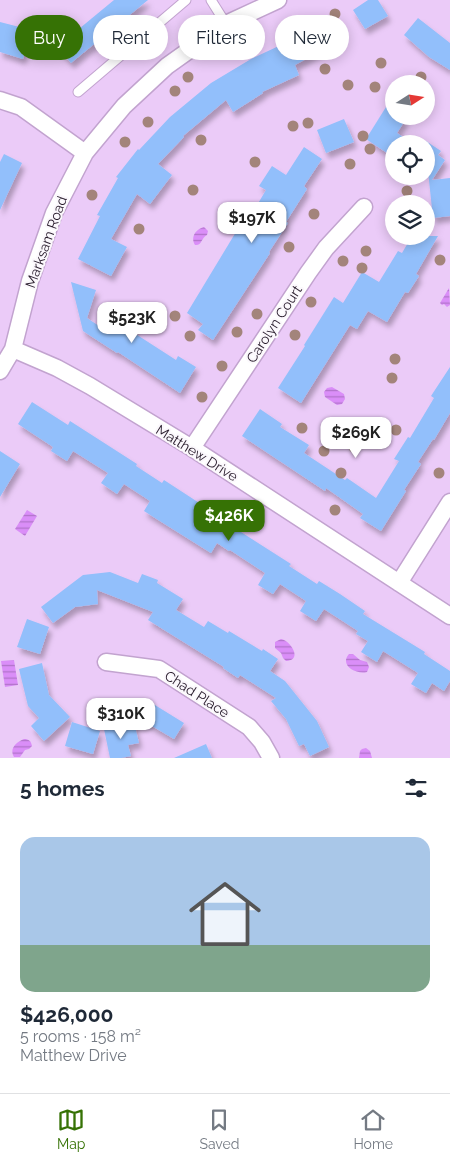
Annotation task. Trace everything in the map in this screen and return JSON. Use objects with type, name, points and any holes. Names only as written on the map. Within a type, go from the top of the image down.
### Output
[{"type":"street","name":"Marksam Road","points":[[246,15],[278,0]]},
{"type":"street","name":"Marksam Road","points":[[0,371],[13,349],[30,282],[54,212],[85,153],[124,106],[166,66],[178,58]]},
{"type":"street","points":[[0,100],[21,107],[85,153]]},
{"type":"street","name":"Carolyn Court","points":[[192,448],[308,273],[326,248],[364,207]]},
{"type":"street","name":"Matthew Drive","points":[[13,349],[57,368],[90,386],[192,448],[450,616]]},
{"type":"street","points":[[399,583],[450,502]]},
{"type":"street","name":"Chad Place","points":[[106,662],[159,669],[249,727],[262,742],[271,758]]},
{"type":"lane","points":[[78,92],[186,0]]},
{"type":"lane","points":[[211,0],[220,15]]},
{"type":"shaded area","points":[[204,227],[208,231],[207,235],[199,244],[195,245],[193,239],[195,234]]},
{"type":"shaded area","points":[[449,288],[450,305],[447,307],[440,303]]},
{"type":"shaded area","points":[[332,387],[344,394],[345,399],[342,404],[337,405],[325,397],[324,392],[327,388]]},
{"type":"shaded area","points":[[27,510],[37,516],[25,536],[15,529]]},
{"type":"shaded area","points":[[281,639],[285,640],[294,650],[295,654],[291,660],[286,661],[275,648],[275,642]]},
{"type":"shaded area","points":[[349,654],[353,654],[360,660],[367,662],[369,667],[367,672],[354,671],[347,665],[346,658]]},
{"type":"shaded area","points":[[14,660],[18,685],[5,687],[1,661]]},
{"type":"shaded area","points":[[27,739],[32,746],[25,750],[20,757],[14,757],[12,751],[14,746]]},
{"type":"shaded area","points":[[366,748],[370,751],[372,758],[359,758],[360,751]]},
{"type":"building","points":[[114,0],[148,0],[130,15],[96,15]]},
{"type":"building","points":[[368,0],[378,0],[388,16],[365,29],[353,10]]},
{"type":"building","points":[[93,17],[93,45],[83,53],[83,26]]},
{"type":"building","points":[[418,18],[450,43],[450,70],[429,57],[404,35]]},
{"type":"building","points":[[0,22],[15,26],[15,57],[0,52]]},
{"type":"building","points":[[275,48],[275,60],[304,60],[295,65],[299,75],[262,92],[233,112],[226,100],[183,136],[158,164],[172,175],[150,204],[137,194],[111,239],[127,247],[111,276],[78,259],[100,216],[97,215],[118,178],[116,177],[138,149],[170,117],[211,83],[249,60],[265,60],[265,52]]},
{"type":"building","points":[[385,109],[385,125],[402,125],[397,133],[400,135],[385,135],[385,152],[366,139]]},
{"type":"building","points":[[344,119],[354,142],[326,153],[317,130]]},
{"type":"building","points":[[304,147],[322,159],[304,186],[307,189],[286,222],[288,223],[270,253],[213,340],[198,330],[203,324],[187,313],[239,227],[237,226],[245,214],[250,217],[266,190],[259,186],[272,166],[286,175]]},
{"type":"building","points":[[435,147],[441,151],[438,155],[445,160],[435,175]]},
{"type":"building","points":[[4,154],[22,163],[0,210],[0,162]]},
{"type":"building","points":[[450,178],[450,216],[435,218],[435,195],[431,195],[429,185],[435,185],[435,180]]},
{"type":"building","points":[[407,245],[433,245],[416,274],[419,276],[408,293],[405,292],[387,322],[368,311],[357,329],[350,325],[301,403],[278,388],[334,297],[343,303],[362,272],[379,282],[398,251],[402,253]]},
{"type":"building","points":[[71,282],[96,290],[87,318],[105,330],[116,313],[135,325],[131,331],[176,360],[178,356],[196,367],[180,393],[83,331]]},
{"type":"building","points":[[450,367],[450,413],[418,462],[421,464],[381,531],[360,518],[363,514],[326,488],[325,491],[242,436],[260,409],[282,424],[280,427],[309,445],[304,453],[345,480],[347,478],[376,498],[399,461],[394,459],[408,437],[410,438],[434,398],[431,396]]},
{"type":"building","points":[[32,402],[68,425],[70,421],[137,464],[136,466],[162,483],[164,480],[291,564],[289,566],[317,584],[319,581],[340,594],[365,611],[363,614],[425,652],[424,654],[450,671],[450,681],[444,691],[432,683],[426,693],[411,684],[418,673],[383,651],[377,662],[361,652],[368,641],[356,634],[358,631],[324,609],[316,621],[300,611],[306,601],[280,584],[273,594],[258,585],[265,573],[217,543],[211,553],[155,518],[144,511],[150,501],[124,484],[117,494],[101,483],[108,473],[73,451],[67,461],[51,451],[53,447],[18,424]]},
{"type":"building","points":[[0,451],[20,464],[0,497]]},
{"type":"building","points":[[110,572],[138,583],[142,574],[158,580],[157,583],[183,599],[176,610],[204,627],[208,621],[228,633],[229,631],[278,659],[270,671],[285,681],[317,721],[329,747],[310,756],[304,744],[299,746],[286,719],[271,701],[276,698],[240,675],[238,678],[224,667],[148,620],[153,612],[97,590],[98,604],[75,607],[53,623],[41,607],[83,575]]},
{"type":"building","points":[[27,619],[49,627],[40,654],[17,647]]},
{"type":"building","points":[[42,663],[49,695],[70,717],[44,741],[31,726],[39,718],[28,706],[19,669]]},
{"type":"building","points":[[150,702],[184,723],[174,739],[140,719]]},
{"type":"building","points":[[72,722],[100,731],[93,754],[65,746]]},
{"type":"building","points":[[134,722],[139,743],[128,745],[131,756],[110,758],[104,729]]},
{"type":"building","points":[[206,744],[212,758],[174,758]]}]
